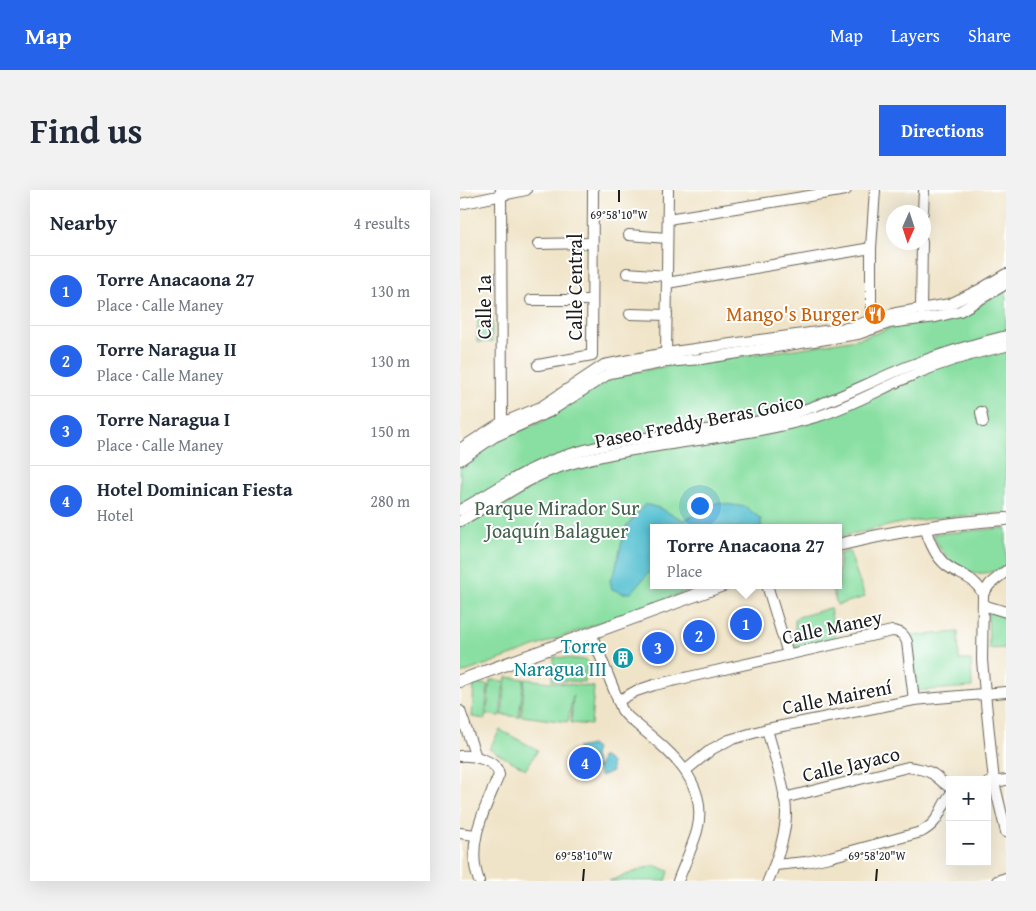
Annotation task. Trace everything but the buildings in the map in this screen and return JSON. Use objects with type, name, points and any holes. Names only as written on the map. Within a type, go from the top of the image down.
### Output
[{"type":"main road","points":[[842,544],[925,527],[1006,520]]},
{"type":"main road","points":[[460,681],[713,589]]},
{"type":"street","points":[[460,204],[501,193],[526,190]]},
{"type":"street","name":"Calle Central","points":[[538,365],[592,355],[592,190]]},
{"type":"street","points":[[666,358],[668,190]]},
{"type":"street","points":[[668,219],[846,190]]},
{"type":"street","points":[[871,325],[871,248],[875,190]]},
{"type":"street","points":[[923,205],[924,190]]},
{"type":"street","name":"Calle 1a","points":[[501,193],[502,423]]},
{"type":"street","points":[[629,235],[668,238]]},
{"type":"street","points":[[538,244],[592,243]]},
{"type":"street","points":[[627,273],[667,280],[871,248]]},
{"type":"street","points":[[921,310],[922,250]]},
{"type":"street","points":[[460,449],[502,423],[541,408],[604,365],[666,358],[701,359],[858,334],[871,325],[896,313],[936,308],[957,302],[1006,274]]},
{"type":"street","points":[[871,325],[936,317],[960,311],[1006,284]]},
{"type":"street","points":[[531,300],[592,300]]},
{"type":"street","points":[[630,314],[667,315]]},
{"type":"street","name":"Paseo Freddy Beras Goico","points":[[460,520],[521,484],[562,466],[606,455],[763,429],[820,415],[966,355],[1006,336]]},
{"type":"street","name":"Paseo Freddy Beras Goico","points":[[460,510],[540,464],[574,453],[659,436],[775,418],[822,405],[929,358],[989,345],[1006,346]]},
{"type":"street","points":[[460,460],[494,436],[550,412],[610,372],[666,358]]},
{"type":"street","points":[[925,527],[932,546],[939,557],[946,565],[971,579],[978,586],[983,600],[982,660],[991,776]]},
{"type":"street","points":[[983,600],[990,584],[1006,571]]},
{"type":"street","points":[[768,589],[788,654]]},
{"type":"street","points":[[983,600],[1006,612]]},
{"type":"street","name":"Calle Maney","points":[[618,701],[636,691],[654,686],[880,633],[900,632],[904,635],[907,642],[914,700]]},
{"type":"street","points":[[591,633],[618,701],[628,717],[678,760],[686,770],[697,797],[699,817],[697,830],[678,881]]},
{"type":"street","name":"Calle Mairení","points":[[686,770],[712,749],[729,740],[767,729],[914,700],[1006,692]]},
{"type":"street","points":[[460,711],[476,757]]},
{"type":"street","points":[[767,729],[786,813],[784,832],[775,865],[768,881]]},
{"type":"street","points":[[460,756],[476,757],[495,766],[499,775],[475,835],[473,851],[475,872],[479,881]]},
{"type":"street","name":"Calle Jayaco","points":[[784,798],[908,767],[918,768],[934,774],[946,785]]},
{"type":"street","points":[[1006,780],[991,783],[1006,832]]},
{"type":"street","points":[[775,865],[830,857],[921,832],[930,827],[938,818],[946,803]]},
{"type":"street","points":[[460,833],[475,835]]},
{"type":"street","points":[[997,881],[1006,878]]},
{"type":"green space","name":"Parque Mirador Sur Joaquín Balaguer","points":[[1006,290],[1006,513],[934,518],[901,523],[842,536],[842,524],[650,524],[650,589],[693,589],[460,674],[460,466],[485,446],[506,435],[542,422],[595,386],[615,376],[667,366],[862,338],[890,328],[961,315]]},
{"type":"green space","points":[[478,315],[492,315],[492,342],[477,342]]},
{"type":"green space","points":[[1006,528],[1006,566],[983,573],[962,569],[953,563],[938,545],[933,534]]},
{"type":"green space","points":[[849,551],[865,597],[837,605],[832,589],[842,589],[842,553]]},
{"type":"green space","points":[[830,608],[835,638],[795,648],[795,618]]},
{"type":"green space","points":[[988,609],[1006,616],[1006,648],[989,649]]},
{"type":"green space","points":[[958,632],[959,660],[971,660],[972,687],[916,691],[910,636]]},
{"type":"green space","points":[[554,657],[587,660],[585,682],[552,680]]},
{"type":"green space","points":[[506,677],[524,679],[519,717],[502,715]]},
{"type":"green space","points":[[525,679],[594,687],[591,725],[571,723],[573,696],[568,722],[521,716]]},
{"type":"green space","points":[[490,680],[504,681],[500,716],[487,715]]},
{"type":"green space","points":[[474,683],[488,685],[485,719],[472,717]]},
{"type":"green space","points":[[500,730],[538,750],[526,769],[489,749]]},
{"type":"green space","points":[[654,865],[669,871],[666,881],[609,881]]},
{"type":"water","points":[[718,503],[746,507],[761,519],[761,524],[650,524],[650,571],[631,593],[622,593],[612,589],[610,580],[615,571],[625,528],[645,504],[659,508],[683,520],[697,515],[706,506]]},
{"type":"water","points":[[591,745],[596,749],[594,756],[598,768],[584,772],[577,748]]},
{"type":"water","points":[[601,757],[604,757],[611,763],[612,772],[600,776],[598,771]]},
{"type":"place","name":"Mango's Burger","points":[[875,314]]},
{"type":"place","name":"Torre Anacaona 27","points":[[746,624]]},
{"type":"place","name":"Torre Naragua II","points":[[699,636]]},
{"type":"place","name":"Torre Naragua I","points":[[658,648]]},
{"type":"place","name":"Torre Naragua III","points":[[623,658]]},
{"type":"place","name":"Hotel Dominican Fiesta","points":[[585,763]]}]
